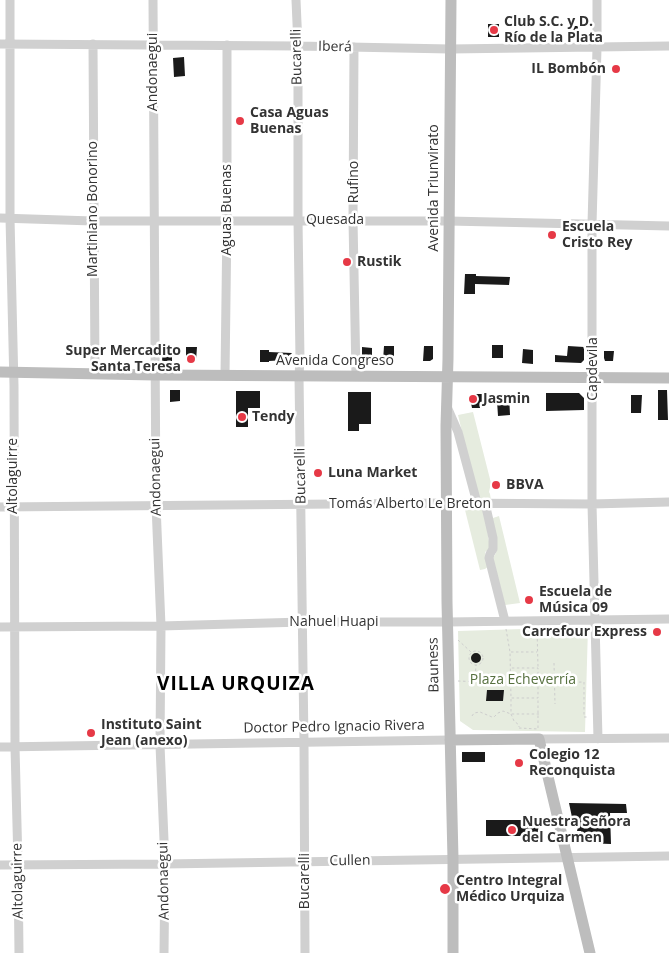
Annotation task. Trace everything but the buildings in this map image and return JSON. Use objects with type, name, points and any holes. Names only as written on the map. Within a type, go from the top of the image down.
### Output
[{"type":"main road","name":"Avenida Triunvirato","points":[[448,376],[451,0]]},
{"type":"main road","name":"Avenida Congreso","points":[[0,372],[155,375],[669,378]]},
{"type":"main road","name":"Bauness","points":[[448,376],[448,636],[453,953]]},
{"type":"main road","name":"Doctor Pedro Ignacio Rivera","points":[[450,740],[519,734],[539,739]]},
{"type":"main road","points":[[539,739],[590,953]]},
{"type":"street","name":"Altolaguirre","points":[[10,0],[10,218],[19,953]]},
{"type":"street","name":"Andonaegui","points":[[153,0],[156,505],[162,626],[160,745],[165,864],[164,953]]},
{"type":"street","name":"Bucarelli","points":[[296,0],[298,46],[299,376],[305,953]]},
{"type":"street","name":"Capdevila","points":[[597,0],[592,224],[592,504],[598,738]]},
{"type":"street","name":"Iberá","points":[[0,44],[227,45],[450,49],[669,46]]},
{"type":"street","name":"Martiniano Bonorino","points":[[93,44],[95,374]]},
{"type":"street","name":"Aguas Buenas","points":[[225,375],[227,45]]},
{"type":"street","name":"Rufino","points":[[354,47],[353,220],[356,376]]},
{"type":"street","name":"Quesada","points":[[0,218],[93,221],[449,221],[669,226]]},
{"type":"street","points":[[447,407],[458,432],[492,538],[493,548],[489,558],[504,621]]},
{"type":"street","name":"Tomás Alberto Le Breton","points":[[0,507],[669,502]]},
{"type":"street","name":"Nahuel Huapi","points":[[0,627],[669,619]]},
{"type":"street","name":"Doctor Pedro Ignacio Rivera","points":[[539,739],[669,738]]},
{"type":"street","name":"Doctor Pedro Ignacio Rivera","points":[[0,747],[450,740]]},
{"type":"street","name":"Cullen","points":[[0,865],[669,856]]},
{"type":"path","points":[[504,621],[510,652],[511,714],[514,721],[519,725],[519,734],[538,729],[537,620]]},
{"type":"path","points":[[448,636],[456,637],[458,642],[472,652],[478,651],[483,656],[482,662],[476,665]]},
{"type":"path","points":[[472,652],[470,659],[476,665]]},
{"type":"path","points":[[510,652],[538,652]]},
{"type":"path","points":[[554,662],[554,704]]},
{"type":"path","points":[[475,682],[476,665]]},
{"type":"path","points":[[510,668],[538,668]]},
{"type":"path","points":[[449,680],[510,683]]},
{"type":"path","points":[[538,683],[584,682],[584,717],[597,718]]},
{"type":"path","points":[[511,698],[538,698]]},
{"type":"path","points":[[472,716],[474,713],[480,712],[494,717],[503,711],[511,714],[539,714]]},
{"type":"green space","points":[[473,412],[491,483],[489,492],[491,500],[478,498],[458,415]]},
{"type":"green space","points":[[464,506],[480,507],[485,514],[490,549],[485,552],[489,566],[485,569],[480,570]]},
{"type":"green space","points":[[499,516],[520,603],[505,605],[493,558],[496,553],[497,543],[490,519]]},
{"type":"green space","name":"Plaza Echeverría","points":[[588,627],[585,732],[473,730],[460,721],[458,631]]},
{"type":"place","name":"Club S.C. y D. Río de la Plata","points":[[494,30]]},
{"type":"place","name":"IL Bombón","points":[[616,69]]},
{"type":"place","name":"Casa Aguas Buenas","points":[[240,121]]},
{"type":"place","name":"Escuela Cristo Rey","points":[[552,235]]},
{"type":"place","name":"Rustik","points":[[347,262]]},
{"type":"place","name":"Super Mercadito Santa Teresa","points":[[191,359]]},
{"type":"place","name":"Jasmin","points":[[473,399]]},
{"type":"place","name":"Tendy","points":[[242,417]]},
{"type":"place","name":"Luna Market","points":[[318,473]]},
{"type":"place","name":"BBVA","points":[[496,485]]},
{"type":"place","name":"Escuela de Música 09","points":[[529,600]]},
{"type":"place","name":"Carrefour Express","points":[[657,632]]},
{"type":"place","name":"Instituto Saint Jean (anexo)","points":[[91,733]]},
{"type":"place","name":"Colegio 12 Reconquista","points":[[519,763]]},
{"type":"place","name":"Nuestra Señora del Carmen","points":[[512,830]]},
{"type":"place","name":"Centro Integral Médico Urquiza","points":[[445,889]]},
{"type":"district","name":"VILLA URQUIZA","points":[[236,685]]}]
